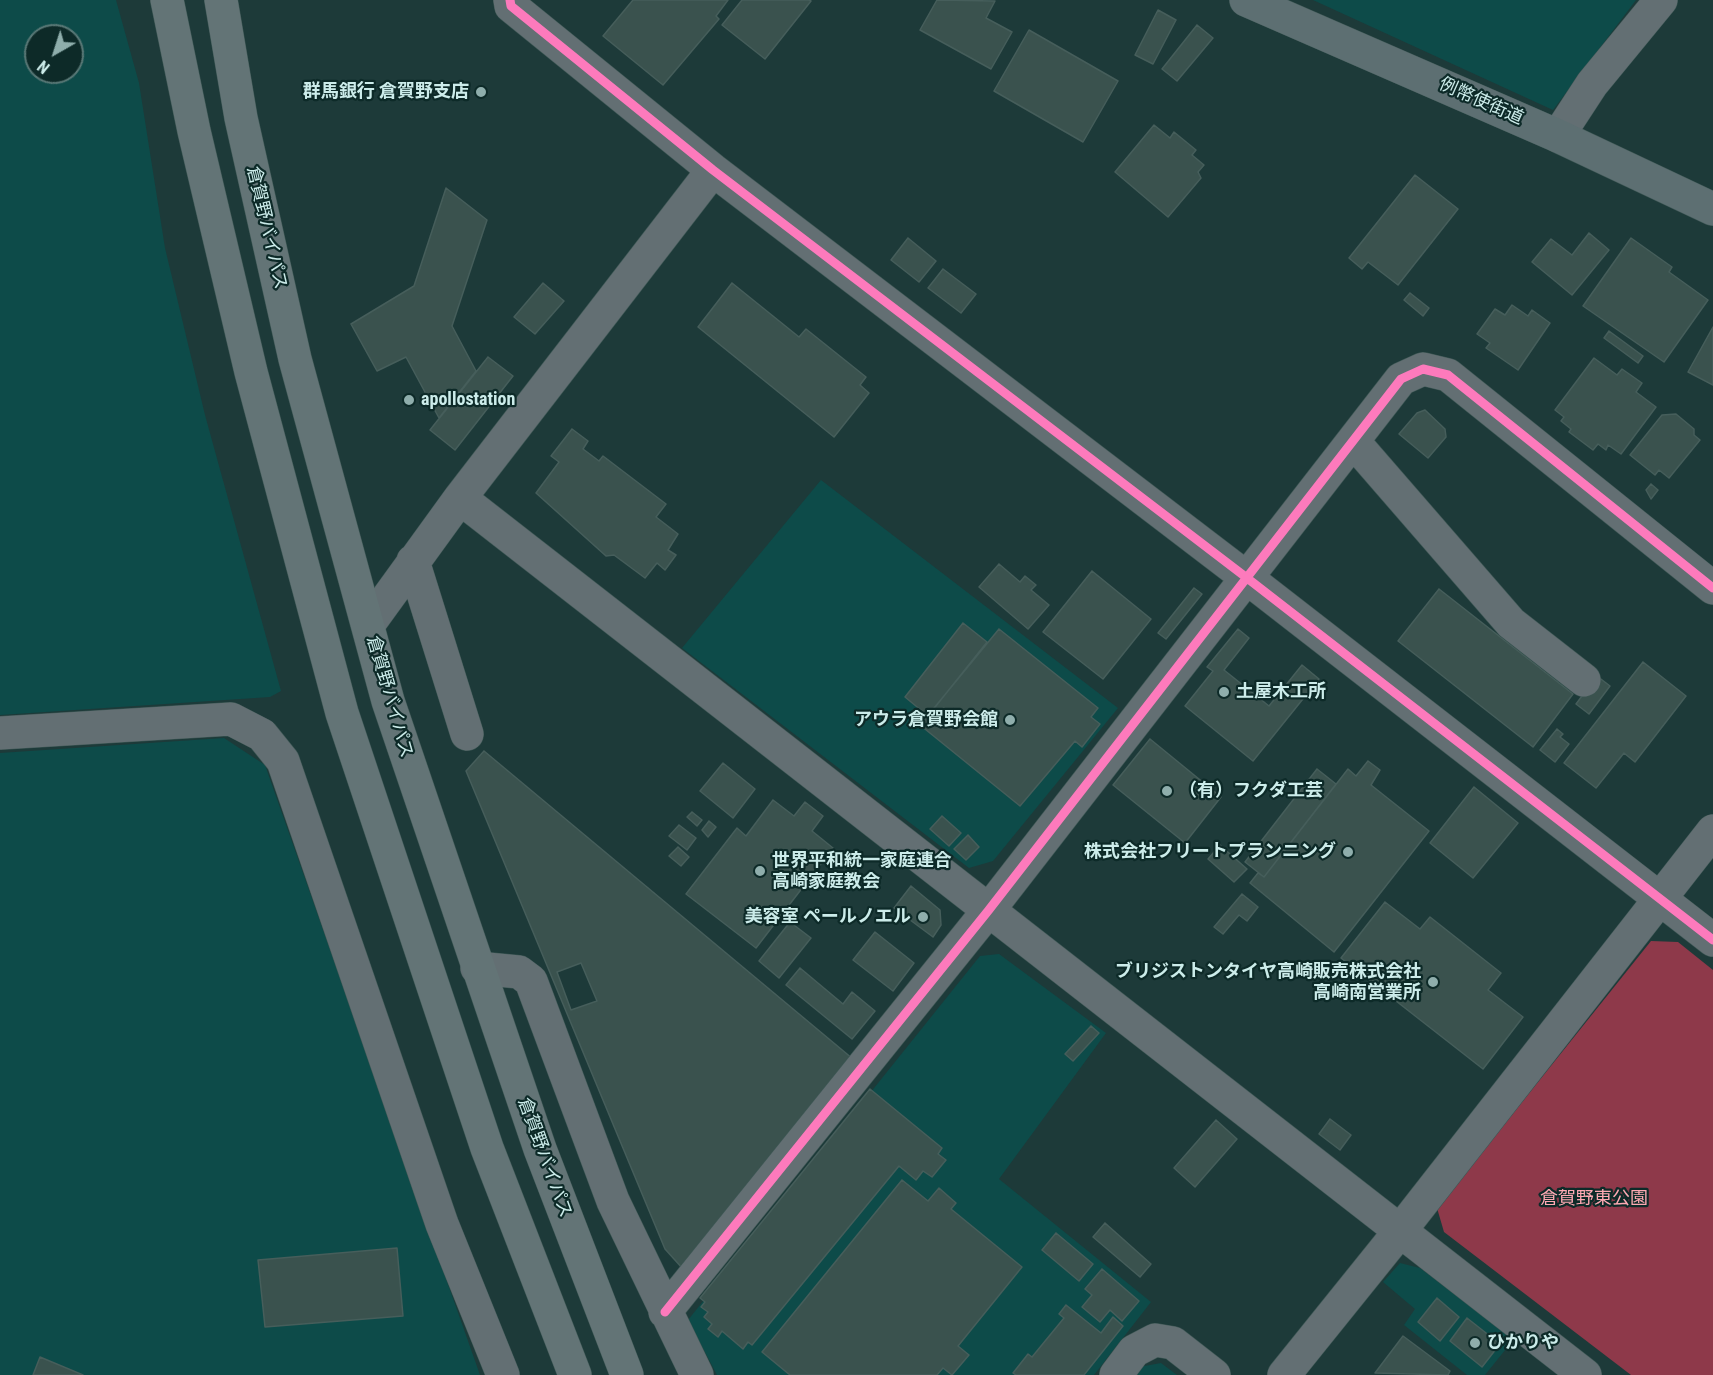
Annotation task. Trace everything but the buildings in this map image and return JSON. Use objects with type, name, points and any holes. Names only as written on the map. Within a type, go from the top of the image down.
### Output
[{"type":"highway","points":[[167,0],[194,130],[251,372],[342,713],[487,1148],[575,1375]]},
{"type":"highway","name":"倉賀野バイパス","points":[[220,0],[241,118],[295,359],[388,701],[540,1149],[627,1375]]},
{"type":"main road","name":"例幣使街道","points":[[1246,0],[1558,136],[1713,209]]},
{"type":"street","points":[[510,0],[511,6],[713,170],[1247,578],[1713,940]]},
{"type":"street","points":[[1558,136],[1592,84],[1661,0]]},
{"type":"street","points":[[368,625],[460,498],[713,170]]},
{"type":"street","points":[[665,1312],[988,911],[1401,379],[1423,369],[1448,375],[1713,588]]},
{"type":"street","points":[[1353,441],[1511,623],[1584,680]]},
{"type":"street","points":[[460,498],[1585,1375]]},
{"type":"street","points":[[413,561],[467,734]]},
{"type":"street","points":[[0,733],[231,718],[262,735],[283,760],[442,1224],[503,1375]]},
{"type":"street","points":[[1284,1375],[1400,1231],[1713,831]]},
{"type":"street","points":[[477,968],[519,972],[531,981],[613,1201],[697,1375]]},
{"type":"street","points":[[1116,1375],[1134,1351],[1155,1340],[1173,1343],[1214,1375]]},
{"type":"shaded area","points":[[0,0],[116,0],[139,83],[165,248],[205,415],[281,691],[270,697],[0,715]]},
{"type":"shaded area","points":[[1313,0],[1636,0],[1553,110]]},
{"type":"shaded area","points":[[821,480],[1118,708],[993,861],[969,868],[682,648]]},
{"type":"shaded area","points":[[224,738],[265,765],[480,1375],[0,1375],[0,753]]},
{"type":"shaded area","points":[[999,954],[1106,1033],[999,1179],[1151,1302],[1094,1375],[717,1375],[688,1320],[980,956]]},
{"type":"shaded area","points":[[1400,1263],[1420,1268],[1514,1339],[1485,1375],[1467,1375],[1404,1325],[1415,1309],[1383,1282]]},
{"type":"shaded area","points":[[1161,1363],[1177,1375],[1133,1375],[1139,1367]]},
{"type":"green space","name":"倉賀野東公園","points":[[1651,941],[1678,942],[1713,970],[1713,1375],[1631,1375],[1444,1232],[1437,1208]]},
{"type":"cycle path","points":[[510,0],[511,6],[713,170],[1247,578],[1713,940]]},
{"type":"cycle path","points":[[665,1312],[988,911],[1401,379],[1423,369],[1448,375],[1713,588]]},
{"type":"place","name":"群馬銀行 倉賀野支店","points":[[481,92]]},
{"type":"place","name":"apollostation","points":[[409,400]]},
{"type":"place","name":"土屋木工所","points":[[1224,692]]},
{"type":"place","name":"アウラ倉賀野会館","points":[[1010,720]]},
{"type":"place","name":"（有）フクダ工芸","points":[[1167,791]]},
{"type":"place","name":"株式会社フリートプランニング","points":[[1348,852]]},
{"type":"place","name":"世界平和統一家庭連合 高崎家庭教会","points":[[760,871]]},
{"type":"place","name":"美容室 ペールノエル","points":[[923,917]]},
{"type":"place","name":"ブリジストンタイヤ高崎販売株式会社 高崎南営業所","points":[[1433,982]]},
{"type":"place","name":"ひかりや","points":[[1475,1343]]}]
